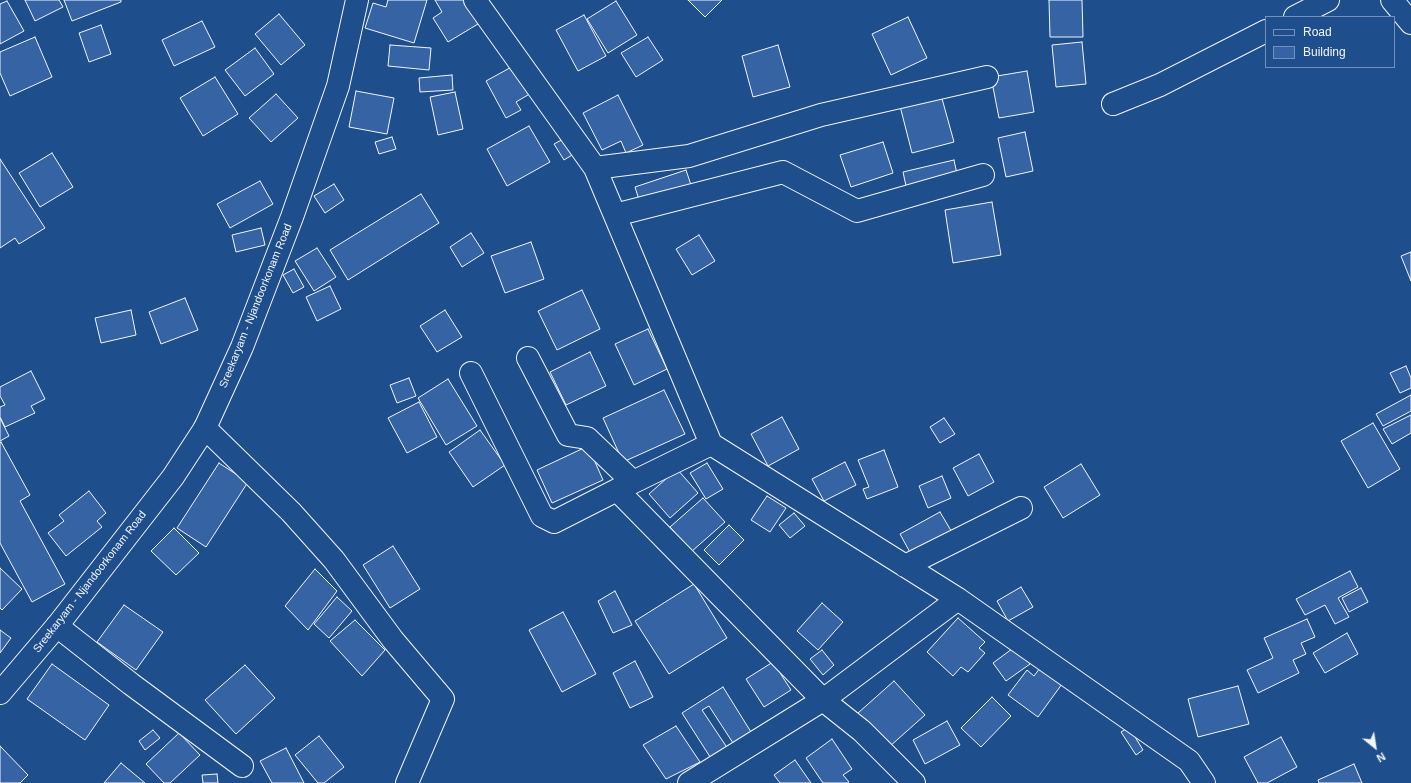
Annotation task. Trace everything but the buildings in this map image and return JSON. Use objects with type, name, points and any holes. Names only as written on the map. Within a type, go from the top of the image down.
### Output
[{"type":"street","name":"Sreekaryam - Njandoorkonam Road","points":[[0,693],[57,626],[172,477],[205,428],[242,347],[294,210],[338,86],[357,0]]},
{"type":"street","points":[[475,0],[595,168],[711,444],[958,599],[1189,760],[1204,783]]},
{"type":"street","points":[[1297,16],[1328,0]]},
{"type":"street","points":[[1392,0],[1411,23]]},
{"type":"street","points":[[1113,104],[1160,85],[1265,32]]},
{"type":"street","points":[[595,168],[689,156],[821,116],[987,77]]},
{"type":"street","points":[[615,215],[782,172],[857,211],[983,175]]},
{"type":"street","points":[[528,358],[568,435],[587,438],[625,486],[823,700],[862,730],[914,783]]},
{"type":"street","points":[[470,373],[542,516],[554,522],[711,444]]},
{"type":"street","points":[[205,428],[291,512],[325,549],[393,640],[443,699],[407,783]]},
{"type":"street","points":[[905,566],[1021,508]]},
{"type":"street","points":[[689,783],[823,700],[958,599]]},
{"type":"street","points":[[57,626],[130,684],[242,766]]}]
